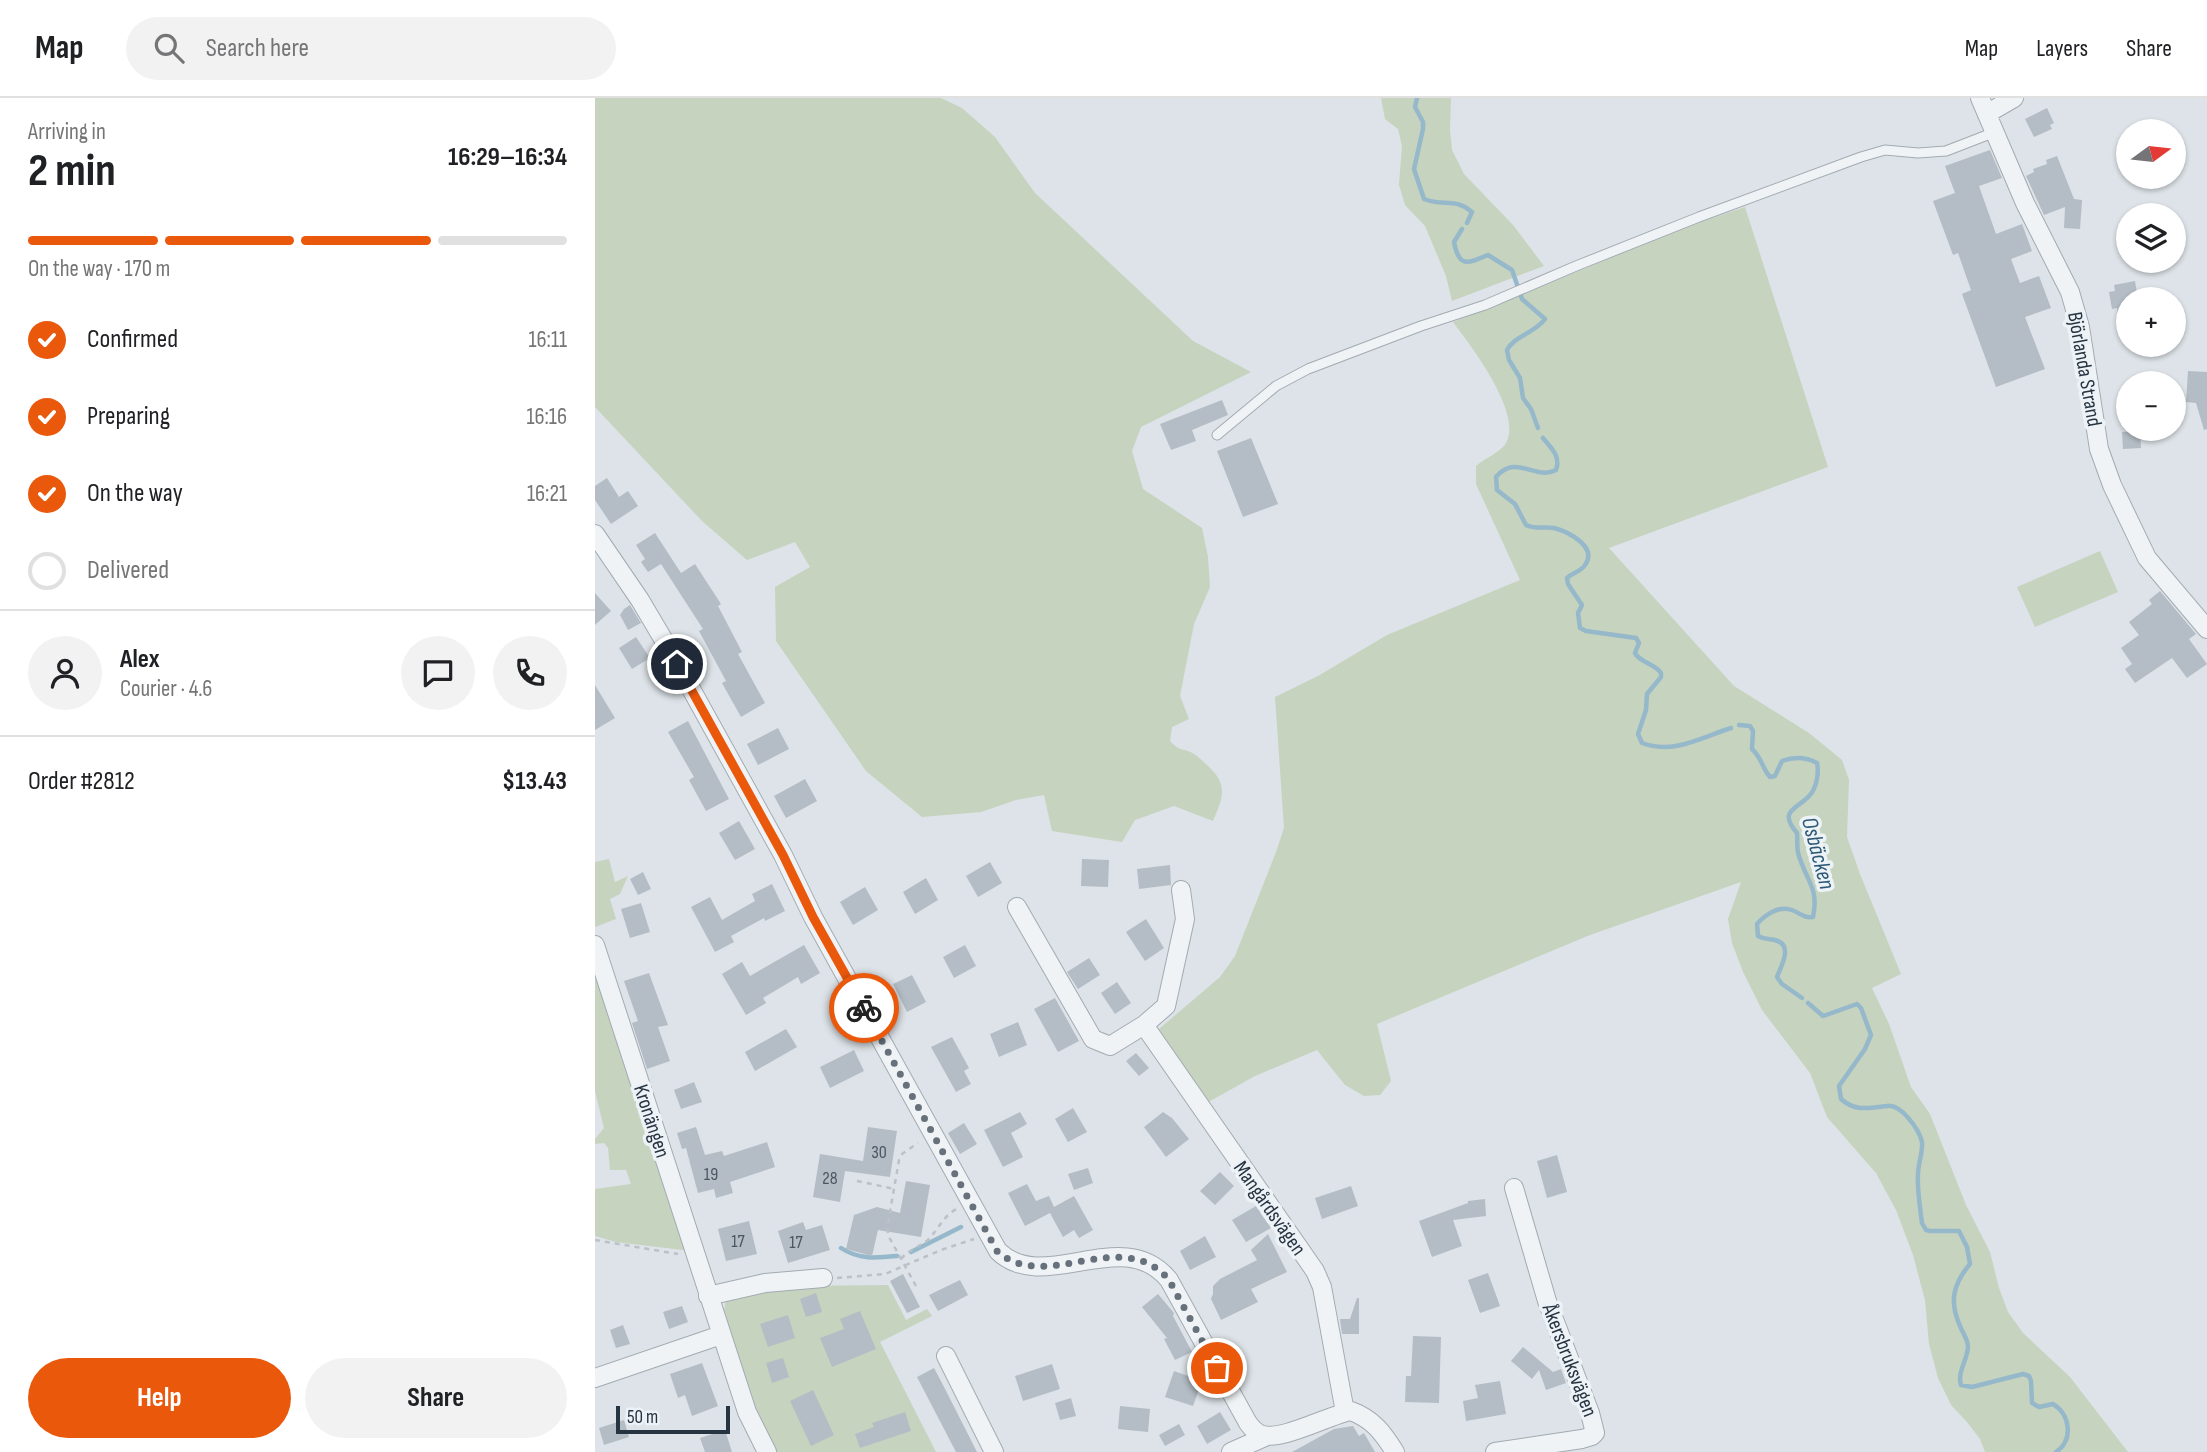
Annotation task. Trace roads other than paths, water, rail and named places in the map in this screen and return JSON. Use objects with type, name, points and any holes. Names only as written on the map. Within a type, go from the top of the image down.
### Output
[{"type":"street","points":[[1984,106],[2014,98]]},
{"type":"street","name":"Björlanda Strand","points":[[1984,106],[2025,203],[2070,292],[2080,327],[2099,449],[2112,485],[2147,558],[2207,629]]},
{"type":"street","points":[[595,534],[640,600],[669,649],[997,1251],[1005,1258],[1024,1265],[1119,1257],[1143,1260],[1160,1270],[1191,1317],[1248,1423],[1267,1436]]},
{"type":"street","points":[[1017,906],[1093,1039],[1110,1046],[1144,1025],[1166,1006],[1185,919],[1181,890]]},
{"type":"street","name":"Kronängen","points":[[595,946],[747,1412],[767,1452]]},
{"type":"street","name":"Mangårdsvägen","points":[[1144,1025],[1319,1279],[1345,1412]]},
{"type":"street","name":"Åkersbruksvägen","points":[[1496,1452],[1583,1439],[1595,1433],[1590,1413],[1547,1301],[1514,1188]]},
{"type":"street","points":[[708,1296],[764,1283],[823,1278]]},
{"type":"street","points":[[595,1378],[721,1335]]},
{"type":"street","points":[[946,1356],[994,1452]]},
{"type":"street","points":[[1231,1452],[1267,1436],[1278,1435],[1351,1411],[1372,1421],[1395,1452]]},
{"type":"lane","points":[[1217,435],[1289,378],[1348,353],[1502,298],[1711,213],[1861,158],[1885,150],[1918,153],[1946,151],[1995,132]]},
{"type":"waterway","name":"Osbäcken","points":[[1417,98],[1415,107],[1423,122],[1423,129],[1414,169],[1424,199],[1466,207],[1472,212],[1467,223]]},
{"type":"waterway","name":"Osbäcken","points":[[1462,229],[1454,242],[1461,260],[1469,262],[1488,255],[1512,270],[1522,299],[1545,319],[1536,328],[1514,341],[1507,350],[1509,360],[1520,378],[1523,398],[1531,409],[1538,428]]},
{"type":"waterway","name":"Osbäcken","points":[[1543,438],[1556,456],[1556,470],[1541,472],[1511,467],[1496,477],[1497,490],[1515,504],[1526,525],[1560,530],[1585,546],[1588,552],[1585,565],[1567,578],[1582,605],[1578,613],[1580,628],[1636,638],[1639,643],[1635,653],[1637,656],[1661,673],[1661,677],[1647,694],[1646,710],[1638,734],[1642,743],[1676,746],[1731,728]]},
{"type":"waterway","name":"Osbäcken","points":[[1739,725],[1750,726],[1753,731],[1752,749],[1770,777],[1775,776],[1782,761],[1795,758],[1817,763],[1818,775],[1814,788],[1789,815],[1791,825],[1797,833],[1798,853],[1813,892],[1813,917],[1782,909],[1768,914],[1757,924],[1758,936],[1775,940],[1784,946],[1785,956],[1777,977],[1782,984],[1802,998]]},
{"type":"waterway","name":"Osbäcken","points":[[1808,1003],[1823,1016],[1857,1004],[1861,1008],[1871,1035],[1865,1049],[1839,1086],[1841,1099],[1857,1107],[1892,1106],[1909,1118],[1922,1142],[1918,1170],[1922,1223],[1926,1230],[1930,1231],[1959,1231],[1967,1247],[1970,1264],[1956,1286],[1954,1301],[1957,1317],[1968,1344],[1960,1376],[1961,1385],[1972,1387],[2023,1374],[2029,1376],[2032,1403],[2039,1407],[2053,1404],[2059,1408],[2066,1420],[2066,1441],[2056,1452]]},
{"type":"waterway","points":[[911,1252],[961,1227]]},
{"type":"waterway","points":[[841,1248],[861,1256],[897,1256]]}]
